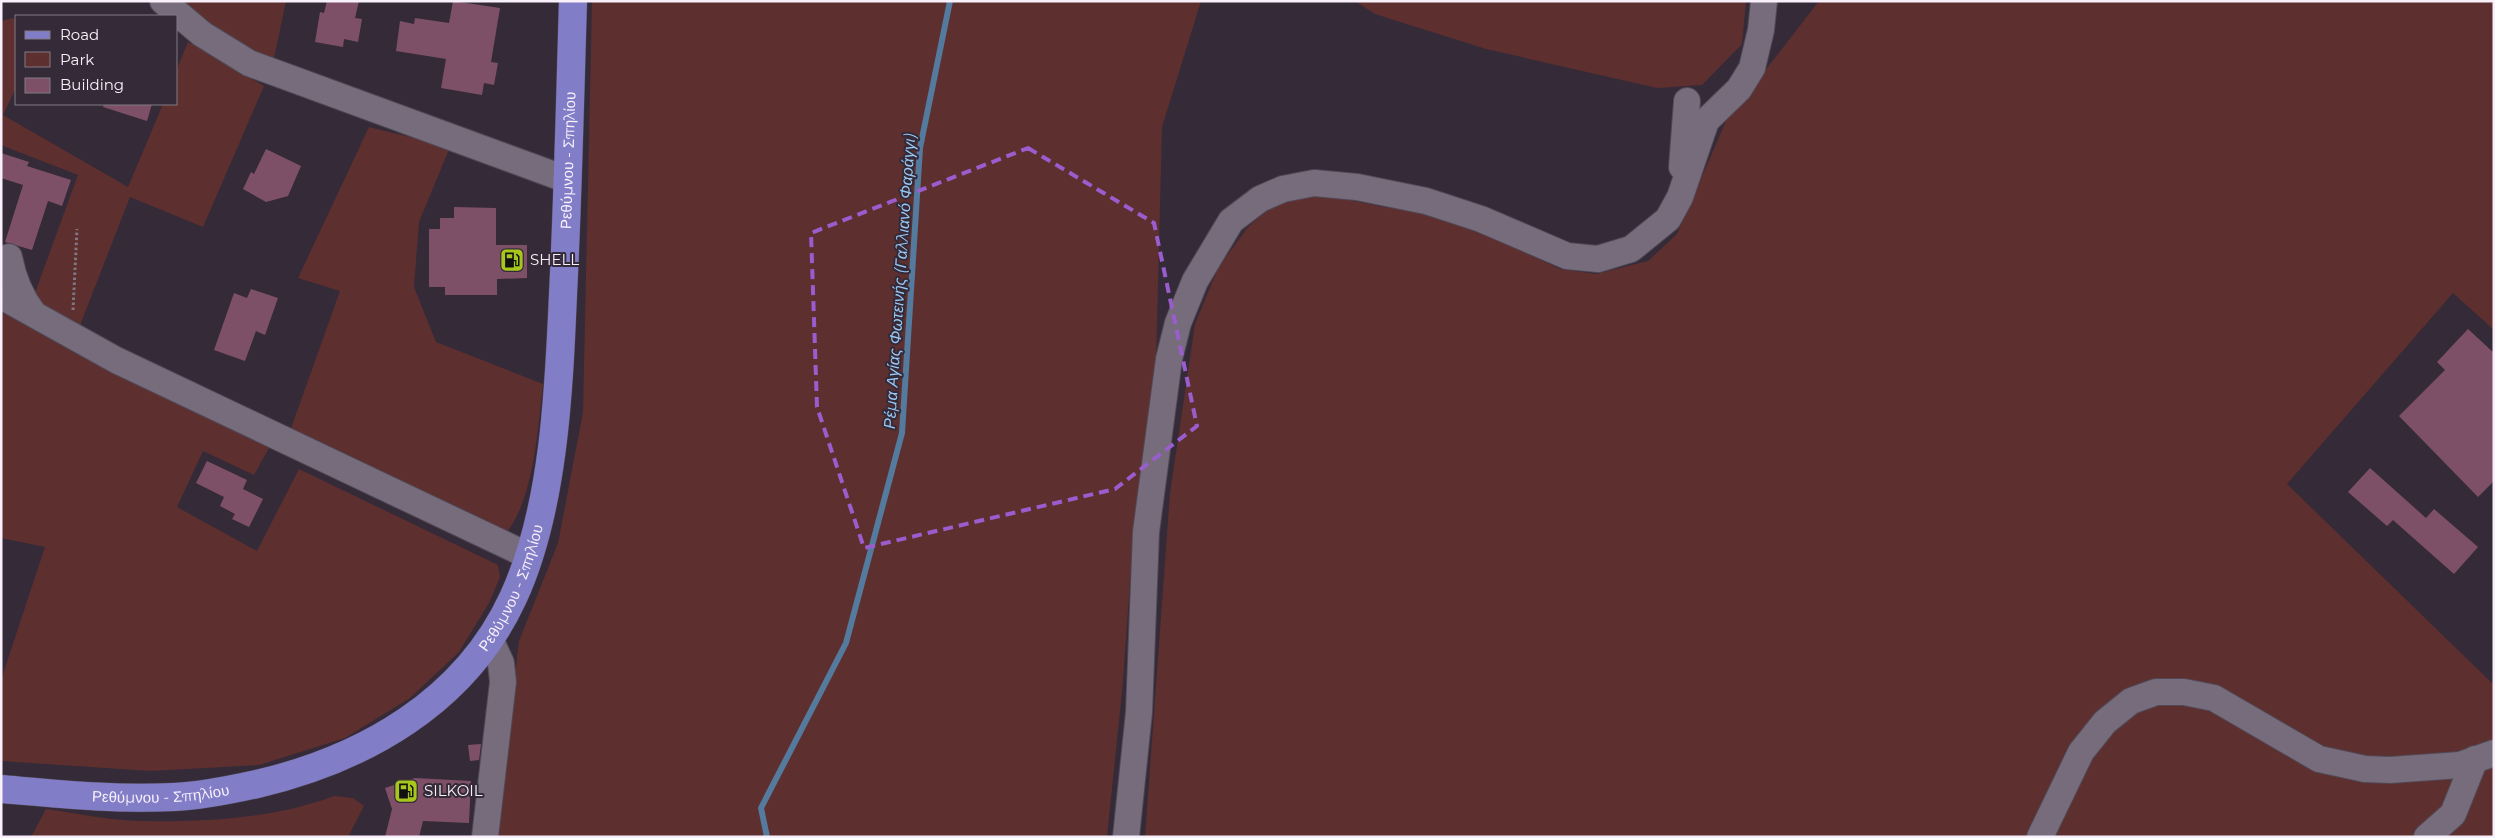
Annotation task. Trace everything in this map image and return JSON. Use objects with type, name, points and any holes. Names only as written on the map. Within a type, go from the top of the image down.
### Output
[{"type":"main road","name":"Ρεθύμνου - Σπηλίου","points":[[1,789],[110,798],[177,797],[238,788],[299,772],[333,761],[401,727],[430,706],[446,691],[490,639],[513,599],[538,526],[557,403],[568,180],[573,1]]},
{"type":"street","points":[[163,1],[202,34],[249,63],[568,180]]},
{"type":"street","points":[[1126,837],[1139,712],[1146,532],[1169,359],[1178,323],[1195,281],[1231,220],[1260,199],[1283,189],[1314,184],[1357,187],[1426,201],[1481,219],[1567,256],[1598,259],[1631,249],[1668,219],[1680,197],[1706,121],[1739,89],[1752,68],[1761,30],[1764,1]]},
{"type":"street","points":[[1680,197],[1687,102]]},
{"type":"street","points":[[9,257],[12,272],[23,300],[34,314]]},
{"type":"street","points":[[1,296],[116,360],[529,556]]},
{"type":"street","points":[[486,837],[503,682],[501,663],[490,639]]},
{"type":"street","points":[[2040,837],[2081,752],[2105,722],[2131,702],[2156,692],[2184,692],[2214,698],[2319,759],[2365,769],[2390,770],[2460,765],[2485,756]]},
{"type":"street","points":[[2427,837],[2454,814],[2485,756]]},
{"type":"path","points":[[72,336],[77,229]]},
{"type":"highlighted area","points":[[1028,148],[1154,223],[1197,426],[1115,489],[864,548],[817,407],[811,233]]},
{"type":"green space","points":[[180,1],[286,1],[274,58],[247,50],[207,24]]},
{"type":"green space","points":[[592,1],[1201,1],[1162,127],[1156,363],[1134,524],[1123,682],[1107,837],[496,837],[519,641],[558,543],[583,412]]},
{"type":"green space","points":[[1355,1],[1746,1],[1742,44],[1702,85],[1657,88],[1486,49],[1375,14]]},
{"type":"green space","points":[[1819,1],[2494,1],[2494,330],[2453,293],[2287,484],[2494,685],[2494,837],[1145,837],[1170,493],[1195,324],[1218,268],[1248,227],[1272,207],[1306,196],[1345,199],[1383,207],[1418,211],[1480,231],[1560,269],[1596,274],[1648,261],[1677,234],[1726,121]]},
{"type":"green space","points":[[13,18],[15,19],[15,90],[3,115],[128,187],[163,105],[178,105],[178,66],[188,42],[264,86],[203,227],[130,197],[79,328],[32,301],[78,175],[1,145],[1,21]]},
{"type":"green space","points":[[369,127],[450,147],[419,222],[414,287],[436,342],[543,384],[529,483],[523,502],[506,533],[290,431],[340,291],[298,278]]},
{"type":"green space","points":[[1,312],[90,361],[269,448],[254,475],[203,451],[177,507],[257,551],[299,469],[498,565],[500,577],[489,603],[459,652],[410,698],[345,738],[259,765],[150,771],[1,761],[1,680],[45,547],[1,538]]},
{"type":"green space","points":[[334,796],[353,798],[364,806],[348,837],[31,837],[46,809],[137,821],[212,820],[287,810]]},
{"type":"building","points":[[327,1],[359,1],[355,18],[362,19],[358,42],[344,39],[343,47],[315,42],[320,12],[324,13]]},
{"type":"building","points":[[453,1],[500,8],[491,62],[498,63],[494,85],[484,83],[482,95],[441,88],[446,59],[396,51],[400,21],[414,24],[415,18],[449,23]]},
{"type":"building","points":[[104,105],[152,105],[147,121],[103,107]]},
{"type":"building","points":[[266,149],[301,166],[288,196],[266,202],[243,189],[251,172],[254,174]]},
{"type":"building","points":[[1,153],[29,162],[27,166],[71,180],[62,206],[48,201],[32,250],[5,242],[23,185],[1,178]]},
{"type":"building","points":[[454,207],[496,208],[496,245],[527,245],[527,278],[497,279],[497,295],[445,295],[445,287],[429,287],[429,229],[440,229],[440,218],[454,218]]},
{"type":"building","points":[[251,289],[278,298],[265,335],[256,331],[245,361],[214,350],[234,293],[247,298]]},
{"type":"building","points":[[2468,329],[2494,353],[2494,481],[2478,497],[2399,416],[2445,370],[2437,362]]},
{"type":"building","points":[[207,461],[247,480],[243,489],[263,499],[249,527],[232,519],[235,514],[220,506],[224,497],[196,483]]},
{"type":"building","points":[[2370,468],[2426,518],[2434,509],[2478,547],[2454,574],[2393,520],[2387,526],[2348,492]]},
{"type":"building","points":[[481,744],[479,760],[470,761],[468,745]]},
{"type":"building","points":[[415,778],[471,781],[469,823],[423,821],[419,837],[385,837],[392,809],[385,788]]},
{"type":"waterway","name":"Ρέμα Αγίας Φωτεινής (Γαλλιανό Φαράγγι)","points":[[767,837],[761,808],[846,643],[902,433],[920,148],[950,1]]},
{"type":"place","name":"SHELL","points":[[512,260]]},
{"type":"place","name":"SILKOIL","points":[[406,791]]}]
